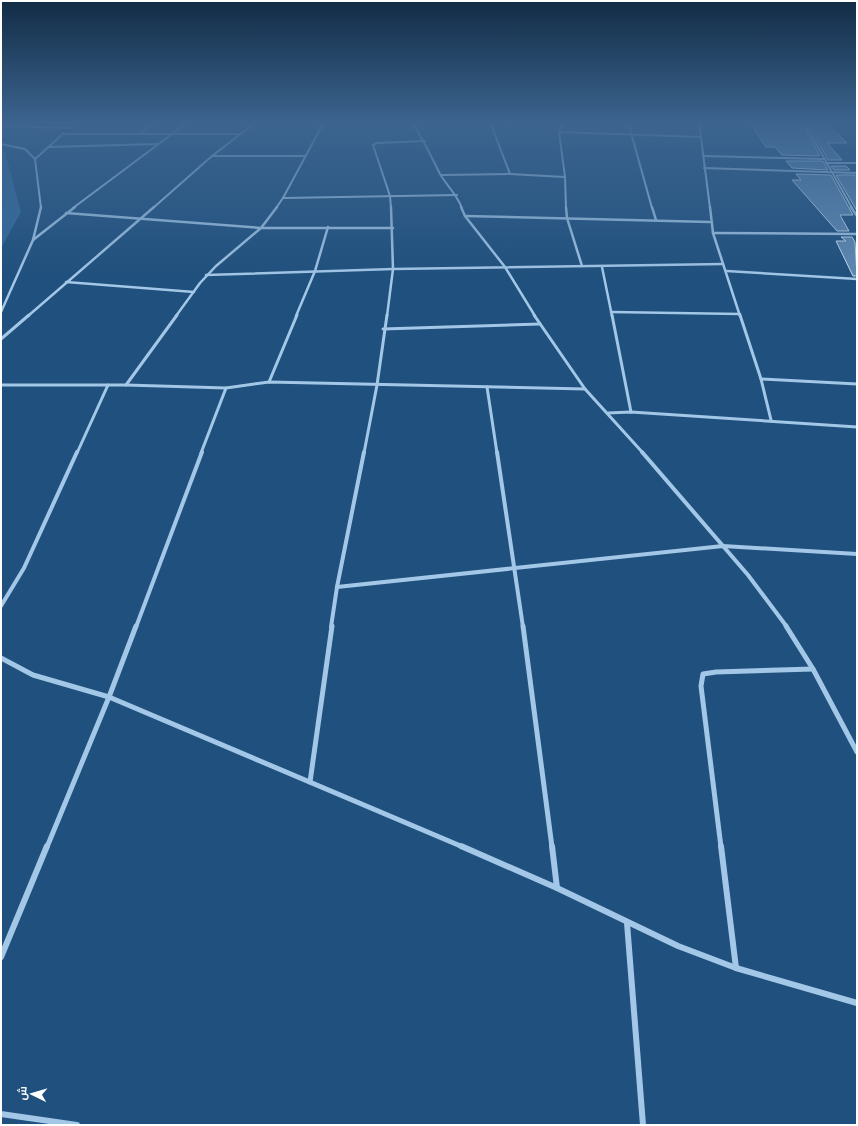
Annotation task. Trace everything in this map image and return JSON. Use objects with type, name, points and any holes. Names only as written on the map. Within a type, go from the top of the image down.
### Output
[{"type":"street","points":[[1,312],[33,240],[41,210],[37,175]]},
{"type":"street","points":[[33,240],[117,175]]},
{"type":"street","points":[[1,339],[191,175]]},
{"type":"street","points":[[126,385],[206,275],[261,228],[283,198],[296,175]]},
{"type":"street","points":[[310,782],[337,587],[377,385],[383,328],[393,269],[393,228],[390,196],[383,175]]},
{"type":"street","points":[[441,175],[472,175]]},
{"type":"street","points":[[441,175],[457,195],[465,216],[505,267],[540,324],[585,389],[608,413],[748,575],[783,621],[813,670],[857,752]]},
{"type":"street","points":[[520,175],[565,177],[566,218],[582,266]]},
{"type":"street","points":[[643,175],[656,220]]},
{"type":"street","points":[[705,175],[710,222],[761,379],[771,420]]},
{"type":"street","points":[[833,175],[857,216]]},
{"type":"street","points":[[283,198],[457,195]]},
{"type":"street","points":[[66,213],[261,228],[393,228]]},
{"type":"street","points":[[465,216],[710,222]]},
{"type":"street","points":[[268,382],[315,271],[328,227]]},
{"type":"street","points":[[713,232],[857,234]]},
{"type":"street","points":[[206,275],[393,269],[723,264]]},
{"type":"street","points":[[602,267],[631,412]]},
{"type":"street","points":[[727,272],[857,279]]},
{"type":"street","points":[[66,282],[194,292]]},
{"type":"street","points":[[611,312],[740,314]]},
{"type":"street","points":[[383,328],[540,324]]},
{"type":"street","points":[[761,379],[857,384]]},
{"type":"street","points":[[1,385],[126,385],[226,388],[268,382],[585,389]]},
{"type":"street","points":[[1,606],[24,568],[108,385]]},
{"type":"street","points":[[487,387],[515,568],[557,888]]},
{"type":"street","points":[[1,957],[109,697],[226,388]]},
{"type":"street","points":[[608,413],[631,412],[771,420],[857,427]]},
{"type":"street","points":[[337,587],[723,546],[857,554]]},
{"type":"street","points":[[1,658],[33,674],[109,697],[310,782],[557,888],[626,923],[678,946],[736,968],[857,1004]]},
{"type":"street","points":[[736,968],[701,686],[703,674],[716,672],[813,670]]},
{"type":"street","points":[[626,923],[643,1125]]},
{"type":"street","points":[[1,1114],[77,1125]]},
{"type":"shaded area","points":[[1,175],[11,175],[21,212],[1,248]]},
{"type":"building","points":[[796,175],[831,175],[853,215],[840,215],[849,231],[837,231],[792,180],[801,180]]},
{"type":"building","points":[[836,175],[855,175],[857,178],[857,211]]},
{"type":"building","points":[[841,237],[852,237],[855,242],[857,276],[853,276],[836,241],[846,241]]}]
